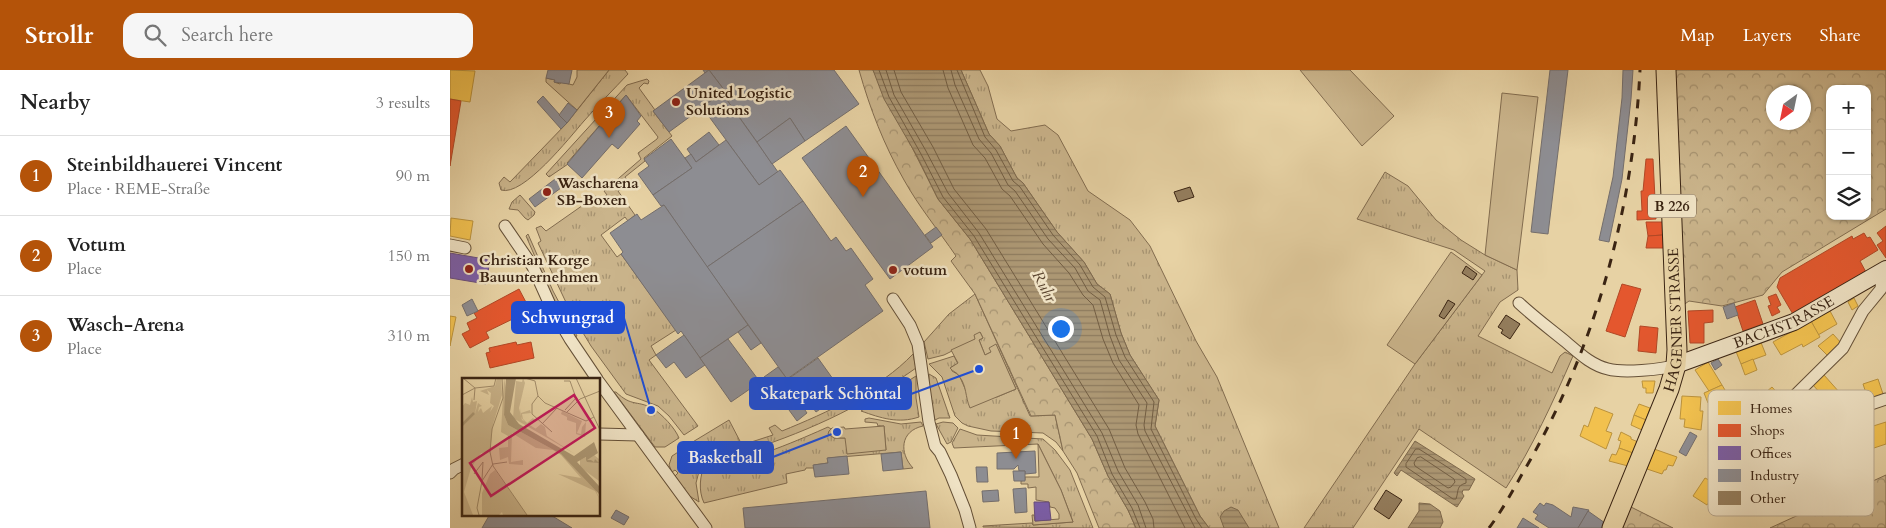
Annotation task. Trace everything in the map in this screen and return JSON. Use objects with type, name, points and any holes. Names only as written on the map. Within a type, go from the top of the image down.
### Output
[{"type":"main road","name":"HAGENER STRASSE","points":[[1612,528],[1669,389],[1676,365],[1676,309],[1666,70]]},
{"type":"street","points":[[505,226],[533,267],[551,307],[570,340],[597,378]]},
{"type":"street","points":[[450,245],[465,248]]},
{"type":"street","name":"BACHSTRASSE","points":[[1676,365],[1794,322],[1884,270]]},
{"type":"street","points":[[1800,390],[1843,348],[1863,311],[1881,289],[1884,270]]},
{"type":"street","points":[[893,299],[910,325],[918,344],[928,422],[935,446],[951,475],[970,528]]},
{"type":"street","points":[[1519,302],[1537,320],[1580,355],[1609,370],[1663,369],[1676,365]]},
{"type":"street","points":[[600,383],[706,528]]},
{"type":"street","points":[[1874,403],[1886,399]]},
{"type":"street","points":[[600,434],[638,435]]},
{"type":"street","points":[[450,473],[462,465]]},
{"type":"green space","points":[[577,70],[609,70],[577,110],[546,82],[546,78],[555,80],[554,82],[560,84],[561,82],[573,85],[577,77]]},
{"type":"green space","points":[[609,70],[625,70],[628,74],[557,152],[533,175],[510,190],[501,190],[499,183],[504,177],[510,182],[567,123]]},
{"type":"green space","points":[[859,70],[873,70],[938,199],[970,239],[1092,439],[1108,476],[1136,528],[1099,528],[1077,473],[1063,451],[1055,415],[1031,416],[975,294],[951,261],[956,256],[916,200],[890,154],[873,113]]},
{"type":"green space","points":[[961,70],[980,70],[988,86],[997,119],[1011,131],[1045,125],[1058,135],[1088,191],[1130,220],[1150,246],[1196,341],[1217,377],[1279,528],[1209,528],[1200,516],[1155,426],[1159,400],[1130,355],[1121,333],[1110,294],[1097,284],[1084,262],[1057,232],[1023,183],[1017,178],[1000,146],[989,134]]},
{"type":"green space","points":[[1300,70],[1350,70],[1394,116],[1362,146]]},
{"type":"green space","points":[[1671,70],[1886,70],[1886,209],[1871,218],[1871,85],[1826,85],[1826,220],[1868,220],[1782,272],[1763,295],[1722,306],[1689,301],[1679,308]]},
{"type":"green space","points":[[647,79],[649,81],[648,84],[644,83],[639,88],[672,136],[644,158],[645,161],[625,177],[629,184],[618,191],[635,215],[628,221],[625,217],[601,235],[617,257],[621,254],[676,330],[651,346],[656,355],[649,360],[698,426],[684,435],[669,416],[658,406],[626,394],[591,346],[571,313],[538,243],[541,241],[536,228],[541,226],[546,231],[596,196],[599,201],[607,195],[604,191],[641,159],[638,153],[657,139],[658,137],[626,95],[568,164],[549,177],[546,174],[627,85]]},
{"type":"green space","points":[[1502,93],[1538,97],[1517,270],[1485,255]]},
{"type":"green space","points":[[1385,172],[1408,186],[1436,220],[1461,240],[1485,255],[1517,270],[1518,290],[1500,302],[1478,336],[1552,373],[1560,356],[1565,352],[1573,356],[1542,424],[1506,488],[1419,429],[1353,528],[1304,528],[1415,364],[1485,271],[1454,250],[1357,219]]},
{"type":"green space","points":[[520,195],[535,212],[528,220],[518,210],[509,209],[512,202]]},
{"type":"green space","points":[[528,234],[553,291],[577,336],[575,337],[552,296],[526,236]]},
{"type":"green space","points":[[1451,252],[1482,275],[1415,364],[1387,345]]},
{"type":"green space","points":[[975,294],[1030,416],[1055,415],[1063,451],[1056,442],[1043,433],[991,431],[968,426],[955,416],[942,377],[929,364],[954,356],[958,364],[951,367],[952,371],[959,375],[967,393],[997,397],[1016,389],[996,345],[991,352],[985,355],[979,340],[983,338],[980,332],[976,339],[944,355],[928,359],[924,342],[949,314]]},
{"type":"green space","points":[[980,332],[983,338],[979,340],[985,355],[991,352],[989,348],[996,344],[1016,389],[970,408],[962,380],[950,368],[958,363],[951,350],[975,339],[974,335]]},
{"type":"green space","points":[[913,354],[916,368],[873,396],[807,429],[735,455],[712,454],[691,443],[729,420],[742,445],[773,435],[769,428],[775,425],[782,431],[852,399],[900,367]]},
{"type":"green space","points":[[929,374],[936,378],[950,418],[935,420],[929,396]]},
{"type":"green space","points":[[916,376],[916,398],[919,417],[897,420],[861,411]]},
{"type":"green space","points":[[614,392],[630,402],[652,408],[664,417],[679,438],[665,447],[655,447]]},
{"type":"green space","points":[[869,418],[901,424],[921,422],[923,426],[910,433],[904,443],[905,456],[913,468],[903,469],[901,452],[828,458],[828,463],[814,465],[814,468],[806,468],[805,470],[786,474],[787,483],[704,503],[700,488],[701,478],[705,463],[710,460],[721,462],[746,458],[775,449],[828,427],[831,429],[829,431],[834,438],[845,438],[886,450],[884,426],[865,422],[865,419]]},
{"type":"green space","points":[[943,422],[953,423],[958,428],[951,442],[947,444],[936,424]]},
{"type":"green space","points":[[884,426],[886,450],[847,454],[845,438],[834,438],[828,434],[832,428]]},
{"type":"green space","points":[[960,429],[977,435],[1043,439],[1055,450],[1070,470],[1093,528],[983,527],[1073,522],[1061,490],[1038,444],[954,448],[952,443]]},
{"type":"green space","points":[[1038,444],[1061,490],[1073,522],[1033,525],[1032,515],[1034,515],[1035,521],[1059,519],[1059,514],[1055,508],[1050,507],[1049,502],[1036,500],[1036,487],[1028,488],[1028,484],[1021,484],[1025,477],[1039,477]]},
{"type":"green space","points":[[686,447],[699,455],[702,460],[696,483],[699,502],[688,495],[675,476],[678,473],[675,470],[672,472],[669,465],[672,456]]},
{"type":"green space","points":[[1886,475],[1886,528],[1770,528],[1796,516],[1874,516],[1874,480]]},
{"type":"green space","points":[[1623,503],[1673,528],[1612,528]]},
{"type":"water","name":"Ruhr","points":[[873,70],[961,70],[989,134],[1000,146],[1017,178],[1023,183],[1057,232],[1084,262],[1097,284],[1110,294],[1121,333],[1130,355],[1159,400],[1155,426],[1200,516],[1209,528],[1136,528],[1108,476],[1092,439],[970,239],[938,199],[917,156],[884,99]]},
{"type":"water","points":[[1415,441],[1475,479],[1469,490],[1463,490],[1464,496],[1457,507],[1401,470],[1397,476],[1394,473]]},
{"type":"water","points":[[1419,503],[1430,504],[1440,511],[1443,522],[1440,528],[1408,528],[1419,511]]},
{"type":"water","points":[[1231,507],[1238,510],[1249,528],[1224,528],[1220,517],[1224,511]]},
{"type":"building: Homes","points":[[450,70],[475,71],[470,102],[450,99]]},
{"type":"building: Homes","points":[[451,218],[473,221],[470,240],[450,236]]},
{"type":"building: Homes","points":[[1854,298],[1858,306],[1852,310],[1848,302]]},
{"type":"building: Homes","points":[[1830,311],[1837,324],[1818,335],[1811,321]]},
{"type":"building: Homes","points":[[450,316],[456,317],[450,346]]},
{"type":"building: Homes","points":[[1811,321],[1820,337],[1803,347],[1802,344],[1781,355],[1773,342]]},
{"type":"building: Homes","points":[[1833,334],[1842,344],[1828,356],[1818,346]]},
{"type":"building: Homes","points":[[1760,340],[1766,355],[1741,364],[1735,349]]},
{"type":"building: Homes","points":[[1753,359],[1757,370],[1745,375],[1741,364]]},
{"type":"building: Homes","points":[[1708,362],[1722,385],[1708,390],[1695,370]]},
{"type":"building: Homes","points":[[1824,375],[1837,390],[1817,390],[1813,385]]},
{"type":"building: Homes","points":[[1878,379],[1883,394],[1874,397],[1874,390],[1865,390],[1863,384]]},
{"type":"building: Homes","points":[[1642,381],[1655,381],[1653,393],[1646,393],[1646,388],[1643,388]]},
{"type":"building: Homes","points":[[1722,385],[1725,390],[1711,390]]},
{"type":"building: Homes","points":[[1708,391],[1708,403],[1704,393]]},
{"type":"building: Homes","points":[[1682,396],[1701,397],[1700,411],[1703,411],[1701,430],[1684,427],[1685,419],[1680,419]]},
{"type":"building: Homes","points":[[1639,404],[1650,408],[1646,420],[1634,415]]},
{"type":"building: Homes","points":[[1595,407],[1613,414],[1606,431],[1612,433],[1606,449],[1580,436],[1584,425],[1588,427]]},
{"type":"building: Homes","points":[[1634,415],[1646,420],[1642,430],[1631,425]]},
{"type":"building: Homes","points":[[1886,422],[1886,444],[1874,448],[1874,426]]},
{"type":"building: Homes","points":[[1621,432],[1638,442],[1633,453],[1619,448],[1621,441],[1618,440]]},
{"type":"building: Homes","points":[[1619,448],[1633,453],[1628,466],[1609,461],[1612,454],[1616,455]]},
{"type":"building: Homes","points":[[1654,449],[1677,457],[1673,466],[1668,465],[1662,474],[1647,469]]},
{"type":"building: Homes","points":[[1705,478],[1708,480],[1707,505],[1693,496]]},
{"type":"building: Shops","points":[[450,99],[461,101],[450,166]]},
{"type":"building: Shops","points":[[1646,159],[1653,159],[1656,219],[1637,220],[1637,211],[1642,211],[1641,191],[1643,191]]},
{"type":"building: Shops","points":[[1646,222],[1663,222],[1663,235],[1648,236]]},
{"type":"building: Shops","points":[[1886,226],[1886,258],[1877,245],[1883,241],[1877,233]]},
{"type":"building: Shops","points":[[1864,233],[1867,238],[1870,237],[1878,250],[1860,261],[1867,274],[1794,316],[1777,287],[1780,278],[1852,236],[1853,239]]},
{"type":"building: Shops","points":[[1663,235],[1664,248],[1646,248],[1648,236]]},
{"type":"building: Shops","points":[[1622,284],[1641,289],[1625,337],[1606,331]]},
{"type":"building: Shops","points":[[519,289],[528,306],[519,311],[521,315],[486,332],[489,338],[470,348],[462,334],[470,330],[467,323],[477,318],[474,313]]},
{"type":"building: Shops","points":[[1776,294],[1781,305],[1777,307],[1780,312],[1772,316],[1768,306],[1771,305],[1768,297]]},
{"type":"building: Shops","points":[[1755,300],[1763,324],[1743,331],[1735,307]]},
{"type":"building: Shops","points":[[1713,310],[1713,322],[1704,323],[1704,343],[1690,343],[1688,311]]},
{"type":"building: Shops","points":[[1640,326],[1658,328],[1656,353],[1638,351]]},
{"type":"building: Shops","points":[[516,342],[517,345],[531,342],[534,358],[490,368],[486,353],[490,352],[489,348]]},
{"type":"building: Offices","name":"Christian Korge Bauunternehmen","points":[[450,253],[490,260],[486,284],[450,278]]},
{"type":"building: Offices","points":[[1034,502],[1049,502],[1051,520],[1035,521]]},
{"type":"building: Industry","points":[[548,70],[572,70],[569,84],[554,82],[555,80],[546,78]]},
{"type":"building: Industry","points":[[709,70],[834,70],[859,104],[805,141],[790,118],[757,142],[722,93],[725,91]]},
{"type":"building: Industry","points":[[709,70],[725,91],[669,132],[653,111]]},
{"type":"building: Industry","points":[[1550,70],[1568,70],[1548,234],[1531,232]]},
{"type":"building: Industry","points":[[1623,70],[1633,70],[1631,99],[1622,179],[1609,242],[1599,240],[1613,177],[1622,98]]},
{"type":"building: Industry","points":[[722,93],[778,172],[759,185],[702,107]]},
{"type":"building: Industry","points":[[626,95],[641,116],[637,121],[640,124],[618,149],[612,144],[582,178],[567,164]]},
{"type":"building: Industry","points":[[543,96],[567,123],[561,129],[537,102]]},
{"type":"building: Industry","points":[[568,103],[577,110],[567,123],[559,115]]},
{"type":"building: Industry","points":[[790,118],[805,141],[772,164],[757,142]]},
{"type":"building: Industry","name":"votum","points":[[846,126],[933,247],[890,279],[802,158]]},
{"type":"building: Industry","points":[[709,132],[719,145],[696,162],[687,149]]},
{"type":"building: Industry","points":[[671,139],[692,168],[653,195],[638,174],[649,166],[644,159]]},
{"type":"building: Industry","points":[[726,140],[759,185],[780,170],[803,201],[707,267],[664,205],[661,206],[653,195],[692,168],[685,158],[691,154],[696,162]]},
{"type":"building: Industry","name":"Wascharena SB-Boxen","points":[[559,176],[565,185],[535,207],[529,199]]},
{"type":"building: Industry","points":[[803,201],[831,241],[836,237],[846,251],[851,248],[873,279],[865,285],[883,311],[787,379],[707,267]]},
{"type":"building: Industry","points":[[664,205],[748,325],[700,358],[681,331],[678,334],[621,254],[623,252],[610,233],[637,214],[641,220]]},
{"type":"building: Industry","points":[[936,227],[942,235],[931,243],[925,235]]},
{"type":"building: Industry","points":[[472,299],[478,311],[467,316],[462,305]]},
{"type":"building: Industry","points":[[1734,303],[1738,315],[1727,319],[1723,307]]},
{"type":"building: Industry","points":[[748,325],[761,343],[751,350],[738,332]]},
{"type":"building: Industry","points":[[684,335],[705,365],[686,378],[674,362],[666,368],[656,355]]},
{"type":"building: Industry","points":[[728,339],[760,382],[731,402],[700,358]]},
{"type":"building: Industry","points":[[818,358],[843,393],[816,412],[791,377]]},
{"type":"building: Industry","points":[[1718,359],[1722,365],[1715,370],[1711,363]]},
{"type":"building: Industry","points":[[778,367],[787,379],[773,390],[764,377]]},
{"type":"building: Industry","points":[[792,391],[807,413],[797,421],[781,399]]},
{"type":"building: Industry","points":[[1690,432],[1697,436],[1686,456],[1679,452]]},
{"type":"building: Industry","points":[[1035,451],[1036,473],[1025,474],[1025,471],[1019,471],[1018,465],[1014,469],[997,469],[997,453]]},
{"type":"building: Industry","points":[[901,452],[903,469],[883,471],[881,454]]},
{"type":"building: Industry","points":[[847,456],[849,474],[815,477],[813,465],[828,463],[827,458]]},
{"type":"building: Industry","points":[[976,467],[987,467],[988,482],[977,482]]},
{"type":"building: Industry","points":[[1013,471],[1025,471],[1025,481],[1014,481]]},
{"type":"building: Industry","points":[[1026,488],[1027,512],[1015,513],[1013,489]]},
{"type":"building: Industry","points":[[998,490],[999,501],[983,502],[982,491]]},
{"type":"building: Industry","points":[[926,491],[930,528],[745,528],[743,508]]},
{"type":"building: Industry","points":[[1540,503],[1544,506],[1546,503],[1553,505],[1571,517],[1573,507],[1589,510],[1578,528],[1549,528],[1535,519],[1538,515],[1533,512]]},
{"type":"building: Industry","points":[[616,510],[629,517],[624,525],[611,518]]},
{"type":"building: Industry","points":[[1588,511],[1605,523],[1602,528],[1578,528]]},
{"type":"building: Industry","points":[[489,516],[552,516],[572,528],[482,528]]},
{"type":"building: Industry","points":[[1523,518],[1539,528],[1517,528]]},
{"type":"building: Other","points":[[1190,187],[1194,197],[1178,202],[1174,192]]},
{"type":"building: Other","points":[[1466,266],[1477,274],[1473,280],[1462,273]]},
{"type":"building: Other","points":[[1448,300],[1455,304],[1444,319],[1439,316]]},
{"type":"building: Other","points":[[1506,315],[1520,324],[1510,339],[1501,333],[1503,330],[1498,327]]},
{"type":"building: Other","points":[[1386,490],[1402,500],[1389,519],[1374,509]]},
{"type":"railway","points":[[1489,528],[1510,496],[1547,429],[1589,331],[1619,229],[1629,176],[1640,70]]},
{"type":"place","name":"United Logistic Solutions","points":[[676,102]]},
{"type":"place","name":"Wasch-Arena","points":[[609,138]]},
{"type":"place","name":"Wascharena SB-Boxen","points":[[547,192]]},
{"type":"place","name":"Votum","points":[[863,197]]},
{"type":"place","name":"Christian Korge Bauunternehmen","points":[[469,269]]},
{"type":"place","name":"votum","points":[[893,270]]},
{"type":"place","name":"Skatepark Schöntal","points":[[979,369]]},
{"type":"place","name":"Schwungrad","points":[[651,410]]},
{"type":"place","name":"Basketball","points":[[837,432]]},
{"type":"place","name":"Steinbildhauerei Vincent","points":[[1016,459]]}]
